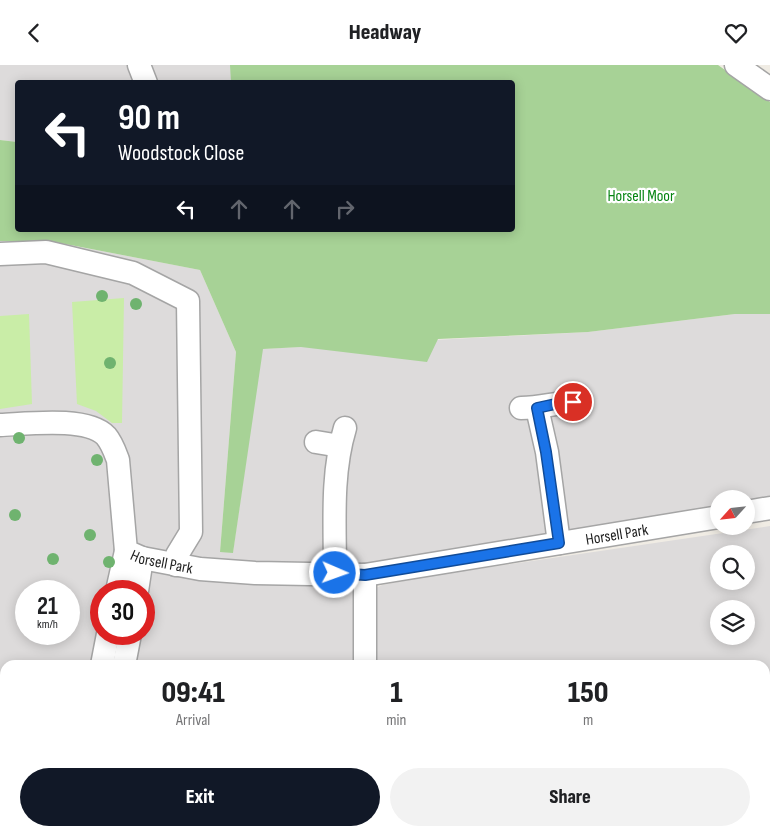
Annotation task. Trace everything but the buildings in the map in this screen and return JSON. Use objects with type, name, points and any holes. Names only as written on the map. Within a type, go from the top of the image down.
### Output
[{"type":"street","points":[[139,65],[145,80]]},
{"type":"street","points":[[736,65],[770,89]]},
{"type":"street","points":[[0,254],[46,252],[133,273],[188,301],[191,532],[176,555],[176,565]]},
{"type":"street","points":[[559,543],[546,452],[529,408],[564,397]]},
{"type":"street","name":"Horsell Park","points":[[0,425],[69,423],[98,430],[106,436],[114,448],[118,460],[134,554],[176,565],[255,573],[365,575],[710,518]]},
{"type":"street","points":[[316,442],[343,437],[336,507],[335,573]]},
{"type":"street","points":[[755,510],[770,508]]},
{"type":"street","points":[[122,580],[134,554]]},
{"type":"street","points":[[134,554],[136,580]]},
{"type":"street","points":[[365,575],[365,660]]},
{"type":"street","points":[[103,660],[106,645]]},
{"type":"street","points":[[125,660],[128,645]]},
{"type":"shaded area","points":[[0,65],[231,65],[231,80],[15,80],[15,142],[0,140]]},
{"type":"shaded area","points":[[0,241],[55,242],[200,270],[236,352],[220,552],[233,552],[262,349],[588,332],[735,314],[770,314],[770,499],[755,502],[755,490],[710,490],[710,509],[380,566],[357,660],[115,660],[118,645],[155,645],[155,580],[90,580],[90,645],[104,645],[109,660],[0,660]]},
{"type":"shaded area","points":[[770,526],[770,660],[371,660],[373,593],[376,588],[382,585],[436,575],[710,535],[755,535],[755,528]]},
{"type":"green space","name":"Horsell Moor","points":[[230,65],[718,65],[770,102],[770,314],[735,314],[588,332],[438,339],[427,362],[301,347],[263,349],[233,553],[220,552],[236,352],[200,270],[55,242],[0,241],[0,140],[15,142],[15,232],[515,232],[515,80],[231,80]]},
{"type":"green space","points":[[124,298],[122,423],[112,423],[96,411],[77,404],[72,302]]},
{"type":"green space","points":[[29,314],[32,404],[0,409],[0,316]]},
{"type":"route","points":[[335,573],[365,575],[559,543],[552,487],[537,408],[573,402]]}]
